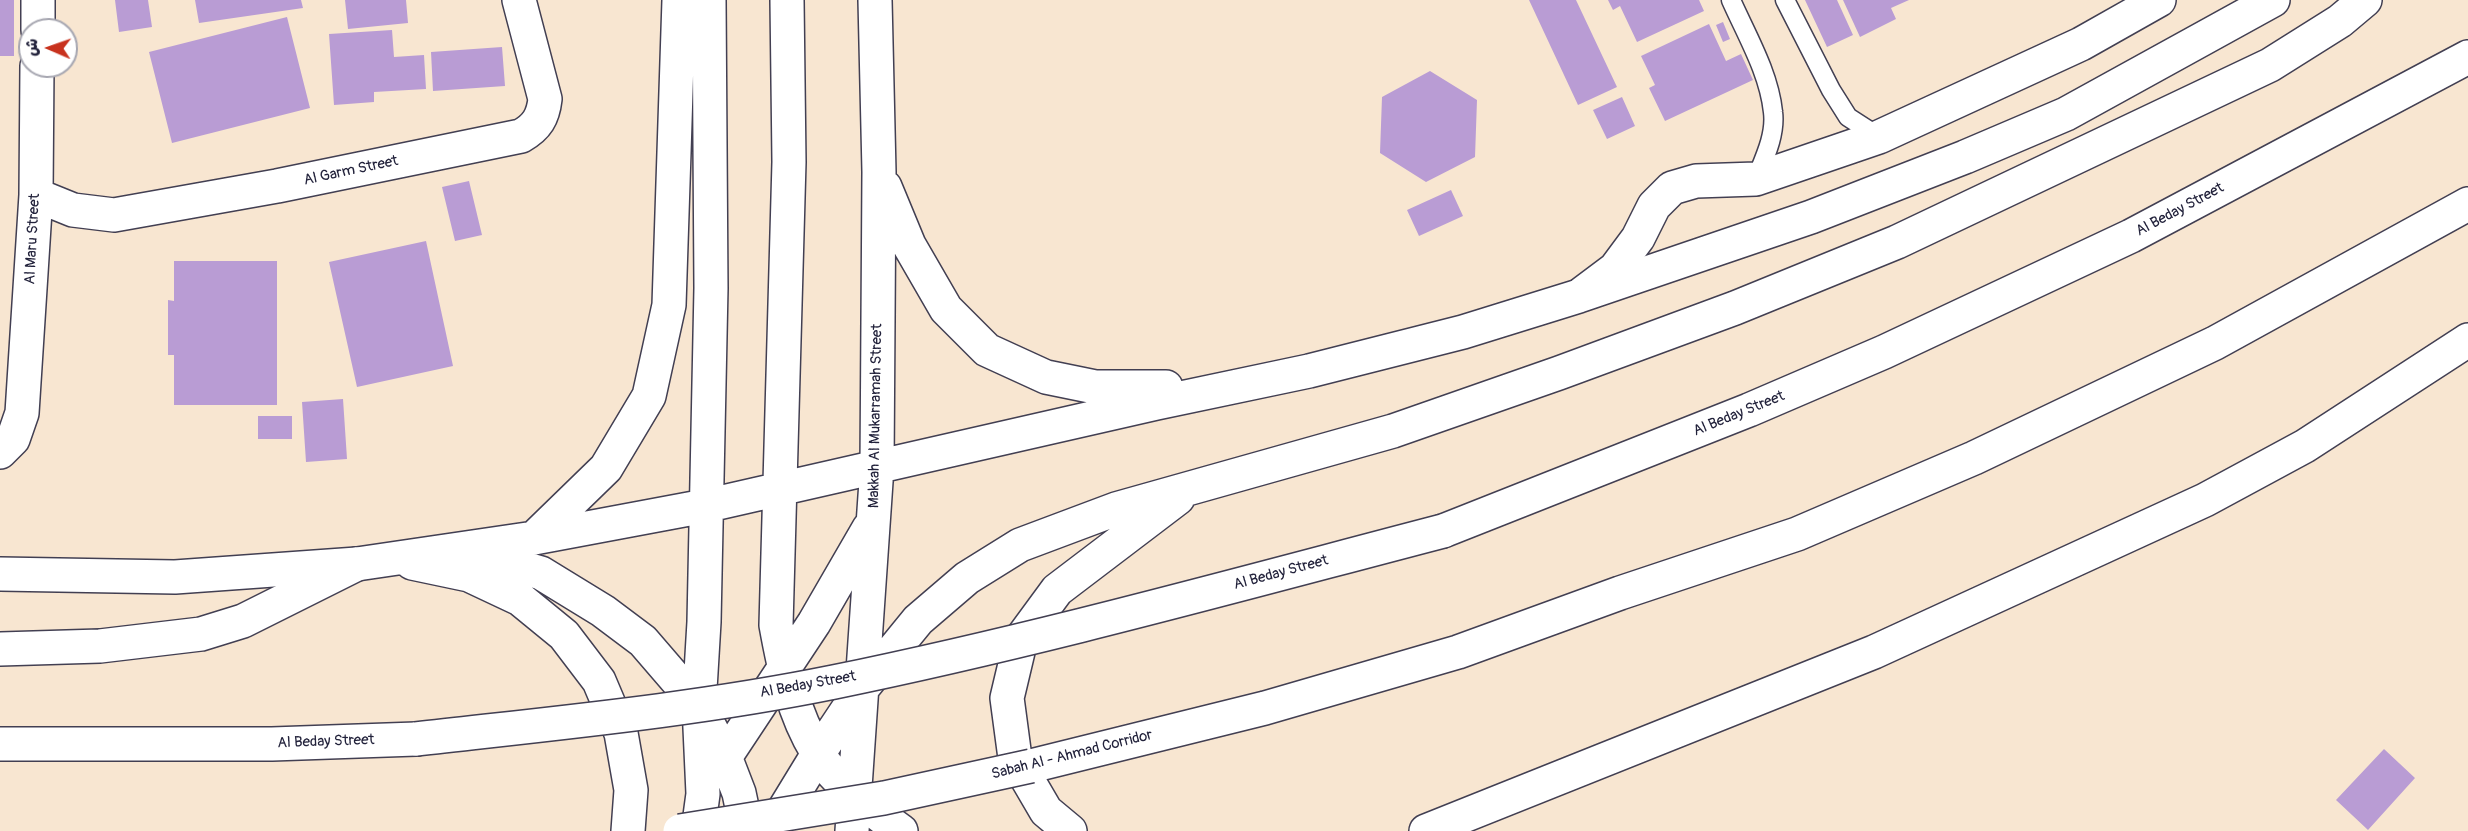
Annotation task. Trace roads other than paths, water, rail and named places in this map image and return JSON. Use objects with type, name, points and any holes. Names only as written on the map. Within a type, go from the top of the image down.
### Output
[{"type":"main road","points":[[38,0],[38,18]]},
{"type":"main road","name":"Al Garm Street","points":[[36,195],[73,210],[114,215],[244,193],[521,136],[532,130],[543,114],[545,99],[519,0]]},
{"type":"main road","points":[[534,538],[606,468],[648,396],[669,305],[679,0]]},
{"type":"main road","points":[[698,831],[703,794],[699,706],[704,622],[711,288],[708,0]]},
{"type":"main road","points":[[787,0],[789,162],[776,625],[784,668],[798,714],[818,754],[855,796],[901,831]]},
{"type":"main road","name":"Makkah Al Mukarramah Street","points":[[852,831],[877,467],[879,172],[875,0]]},
{"type":"main road","points":[[1579,296],[1614,269],[1638,238],[1654,206],[1672,188],[1696,181],[1756,179],[1879,137],[2081,44],[2159,0]]},
{"type":"main road","points":[[0,650],[100,646],[201,634],[243,621],[357,564],[534,538],[705,506],[1266,380],[1463,332],[1579,296],[1811,217],[1965,158],[2066,114],[2273,0]]},
{"type":"main road","points":[[771,831],[860,691],[918,620],[967,578],[1020,545],[1116,509],[1393,431],[1735,308],[1897,242],[2270,65],[2340,21],[2365,0]]},
{"type":"main road","name":"Al Beday Street","points":[[0,744],[272,744],[416,739],[645,712],[831,683],[1004,645],[1443,531],[1749,411],[1884,352],[2131,236],[2468,57]]},
{"type":"main road","name":"Al Maru Street","points":[[0,452],[13,439],[22,412],[36,195],[38,78]]},
{"type":"main road","points":[[879,172],[909,245],[946,309],[987,350],[1046,377],[1095,387],[1160,387],[1266,380]]},
{"type":"main road","name":"Sabah Al - Ahmad Corridor","points":[[682,831],[884,798],[1031,766],[1265,708],[1458,652],[1620,593],[1797,534],[1974,458],[2216,343],[2468,204]]},
{"type":"main road","points":[[1426,831],[1874,652],[2205,500],[2305,446],[2468,340]]},
{"type":"main road","points":[[2431,364],[2468,355]]},
{"type":"main road","points":[[1071,831],[1046,811],[1015,758],[1007,698],[1021,639],[1057,590],[1196,485]]},
{"type":"main road","points":[[682,831],[724,754],[814,623],[874,521]]},
{"type":"main road","points":[[455,549],[542,573],[603,611],[643,641],[699,706],[724,754],[739,794],[747,831]]},
{"type":"main road","points":[[0,574],[175,577],[357,564],[414,563],[469,575],[520,599],[564,635],[599,681],[621,733],[631,790],[628,831]]},
{"type":"lane","points":[[1731,0],[1763,69],[1774,114],[1768,149],[1756,179]]},
{"type":"lane","points":[[1785,0],[1831,90],[1848,117],[1879,137]]}]
